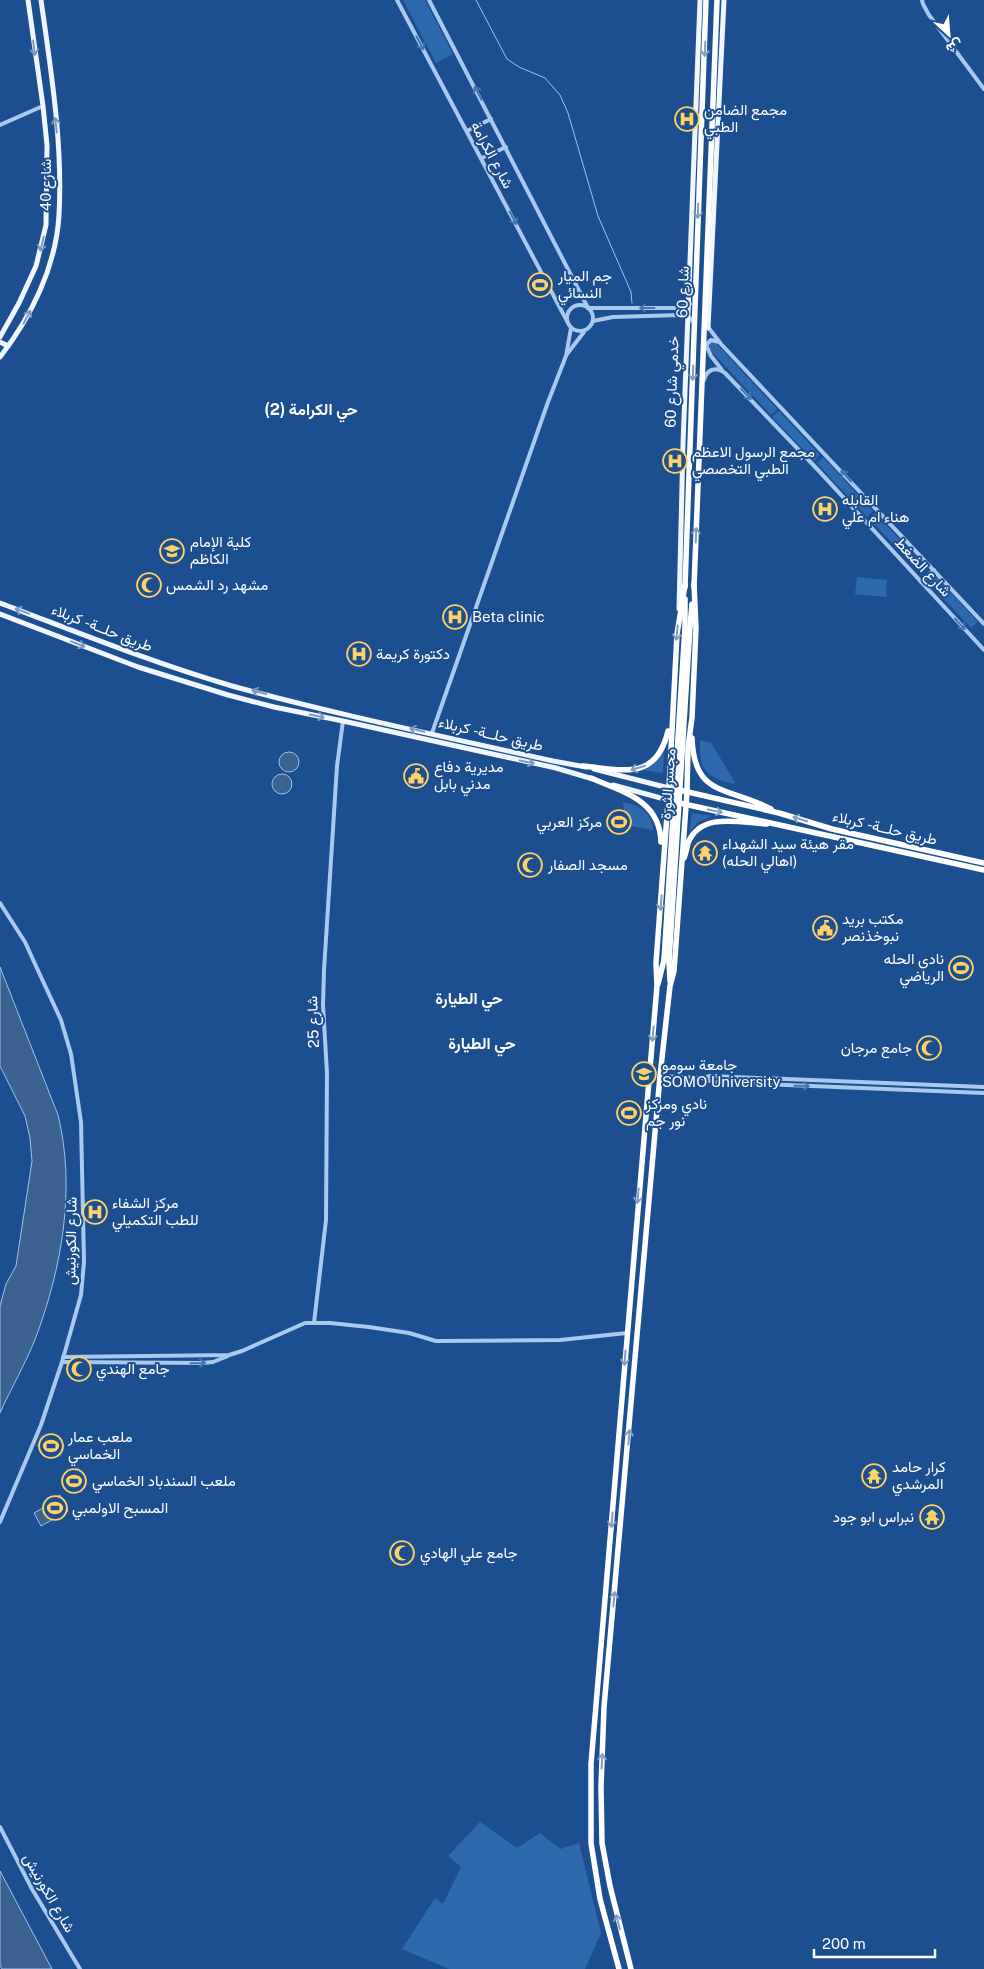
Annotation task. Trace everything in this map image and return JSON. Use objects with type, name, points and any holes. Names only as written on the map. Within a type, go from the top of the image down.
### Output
[{"type":"highway","name":"شارع 60","points":[[686,585],[706,0]]},
{"type":"highway","name":"شارع 60","points":[[694,584],[717,0]]},
{"type":"highway","points":[[694,584],[696,628],[692,718],[694,760],[701,777],[724,791],[759,803],[779,813]]},
{"type":"highway","name":"مجسر الثورة","points":[[670,986],[667,961],[688,627],[694,584]]},
{"type":"highway","points":[[619,1969],[600,1899],[590,1843],[590,1764],[657,986],[656,963],[679,615],[686,585]]},
{"type":"highway","name":"مجسر الثورة","points":[[686,585],[688,627]]},
{"type":"highway","points":[[583,766],[627,771],[648,764],[662,751],[672,716]]},
{"type":"highway","points":[[633,1969],[627,1956],[602,1843],[604,1707],[660,1076],[670,986],[674,971],[687,792],[688,747],[692,718]]},
{"type":"highway","points":[[670,746],[671,752],[679,755],[685,752],[688,747]]},
{"type":"highway","points":[[591,778],[637,798],[654,815],[660,828],[663,870]]},
{"type":"highway","name":"طريق حلــة - كربلاء","points":[[669,788],[779,813],[832,829],[984,863]]},
{"type":"highway","name":"طريق حلــة - كربلاء","points":[[668,800],[984,870]]},
{"type":"highway","points":[[680,872],[689,841],[699,829],[708,824],[719,820],[735,820],[756,824],[786,826]]},
{"type":"highway","points":[[665,837],[668,832],[674,830],[681,831],[684,836]]},
{"type":"highway","name":"مجسر الثورة","points":[[657,986],[667,961]]},
{"type":"highway","points":[[635,1243],[639,1247],[646,1244]]},
{"type":"highway","points":[[633,1267],[639,1263],[644,1268]]},
{"type":"highway","points":[[590,1816],[596,1819],[601,1816]]},
{"type":"highway","points":[[590,1843],[593,1839],[597,1838],[602,1843]]},
{"type":"main road","name":"شارع 40","points":[[0,337],[29,283],[39,259],[47,211],[47,145],[28,0]]},
{"type":"main road","name":"شارع 40","points":[[0,357],[23,325],[41,288],[52,254],[59,216],[59,151],[41,0]]},
{"type":"main road","name":"خدمي شارع 60","points":[[679,615],[682,444],[700,0]]},
{"type":"main road","points":[[708,328],[724,0]]},
{"type":"main road","points":[[0,342],[8,346]]},
{"type":"main road","name":"طريق حلــة - كربلاء","points":[[0,603],[111,646],[231,685],[301,704],[561,763],[583,766],[669,788]]},
{"type":"main road","name":"طريق حلــة - كربلاء","points":[[0,614],[138,667],[210,690],[274,707],[558,769],[668,800]]},
{"type":"main road","points":[[210,690],[215,686],[214,680]]},
{"type":"main road","points":[[228,695],[227,689],[231,685]]},
{"type":"main road","points":[[552,768],[553,761]]},
{"type":"main road","points":[[558,769],[561,763]]},
{"type":"street","name":"شارع الكرامة","points":[[398,0],[567,321]]},
{"type":"street","name":"شارع الكرامة","points":[[429,0],[588,308]]},
{"type":"street","points":[[922,0],[922,4],[929,15],[984,89]]},
{"type":"street","points":[[0,125],[43,106]]},
{"type":"street","points":[[467,131],[492,119]]},
{"type":"street","points":[[482,158],[506,147]]},
{"type":"street","points":[[585,331],[580,332],[571,328],[567,321],[569,312],[575,306],[579,305],[588,308],[672,308],[695,302]]},
{"type":"street","points":[[566,356],[593,321],[593,314],[588,308]]},
{"type":"street","points":[[672,308],[676,310],[674,315]]},
{"type":"street","points":[[593,321],[613,317],[674,315],[688,317],[694,323]]},
{"type":"street","name":"شارع الضغط","points":[[704,322],[721,344],[984,624]]},
{"type":"street","points":[[432,733],[566,356],[571,328]]},
{"type":"street","name":"شارع الضغط","points":[[721,344],[711,340],[707,342],[707,348],[725,374],[814,465],[984,650]]},
{"type":"street","points":[[701,387],[705,375],[713,369],[720,370],[725,374]]},
{"type":"street","points":[[921,582],[934,570]]},
{"type":"street","name":"شارع 25","points":[[314,1323],[323,1255],[327,1185],[327,1072],[323,1005],[324,970],[337,766],[343,721]]},
{"type":"street","name":"شارع الكورنيش","points":[[0,903],[25,942],[61,1021],[70,1054],[81,1122],[84,1202],[83,1283],[64,1357],[41,1425],[0,1522]]},
{"type":"street","points":[[660,1076],[702,1078],[710,1076],[984,1087]]},
{"type":"street","points":[[702,1078],[713,1082],[984,1093]]},
{"type":"street","points":[[62,1362],[213,1362],[305,1323],[369,1327],[408,1333],[436,1341],[560,1340],[627,1333]]},
{"type":"street","points":[[64,1357],[229,1355]]},
{"type":"street","points":[[122,1356],[122,1363]]},
{"type":"street","name":"شارع الكورنيش","points":[[0,1827],[32,1888],[80,1969]]},
{"type":"shaded area","points":[[403,0],[425,0],[453,54],[436,63]]},
{"type":"shaded area","points":[[711,342],[715,342],[777,409],[771,415],[708,348]]},
{"type":"shaded area","points":[[779,411],[820,455],[814,461],[772,417]]},
{"type":"shaded area","points":[[823,457],[873,511],[867,517],[817,463]]},
{"type":"shaded area","points":[[875,513],[927,569],[922,574],[869,519]]},
{"type":"shaded area","points":[[935,575],[978,622],[971,628],[928,582]]},
{"type":"shaded area","points":[[857,577],[887,580],[886,597],[855,594]]},
{"type":"shaded area","points":[[700,740],[711,743],[735,782],[733,784],[716,778],[706,770],[701,758]]},
{"type":"shaded area","points":[[289,752],[296,755],[299,762],[296,769],[289,772],[282,769],[279,762],[282,755]]},
{"type":"shaded area","points":[[664,752],[663,773],[642,770],[653,763]]},
{"type":"shaded area","points":[[282,774],[289,777],[292,784],[289,791],[282,794],[275,791],[272,784],[275,777]]},
{"type":"shaded area","points":[[623,802],[644,810],[650,818],[653,830],[625,825]]},
{"type":"shaded area","points":[[692,813],[712,816],[698,822],[689,832]]},
{"type":"shaded area","points":[[0,967],[58,1115],[66,1171],[66,1199],[59,1255],[45,1310],[28,1356],[0,1413],[0,1306],[6,1284],[16,1266],[32,1161],[30,1138],[25,1116],[0,1066]]},
{"type":"shaded area","name":"ملعب عمار الخماسي","points":[[41,1435],[65,1445],[61,1457],[36,1446]]},
{"type":"shaded area","name":"ملعب السندباد الخماسي","points":[[79,1467],[82,1492],[69,1494],[66,1469]]},
{"type":"shaded area","name":"المسبح الاولمبي","points":[[60,1495],[68,1511],[41,1526],[34,1513],[50,1504],[48,1501]]},
{"type":"shaded area","points":[[480,1822],[517,1848],[540,1833],[560,1849],[579,1843],[601,1933],[585,1969],[449,1969],[402,1949],[435,1898],[443,1904],[461,1867],[448,1856]]},
{"type":"shaded area","points":[[0,1871],[52,1969],[2,1969],[0,1965]]},
{"type":"waterway","points":[[476,0],[507,59],[519,67],[545,78],[560,95],[568,113],[598,216],[631,292],[632,303]]},
{"type":"place","name":"مجمع الضامن الطبي","points":[[687,119]]},
{"type":"place","name":"جم الميار النسائي","points":[[540,285]]},
{"type":"place","name":"مجمع الرسول الاعظم الطبي التخصصي","points":[[675,461]]},
{"type":"place","name":"القابله هناء ام علي","points":[[825,509]]},
{"type":"place","name":"كلية الإمام الكاظم","points":[[172,551]]},
{"type":"place","name":"مشهد رد الشمس","points":[[149,585]]},
{"type":"place","name":"Beta clinic","points":[[455,617]]},
{"type":"place","name":"دكتورة كريمة","points":[[359,654]]},
{"type":"place","name":"مديرية دفاع مدني بابل","points":[[416,776]]},
{"type":"place","name":"مركز العربي","points":[[619,822]]},
{"type":"place","name":"مقر هيئة سيد الشهداء (اهالي الحله)","points":[[705,853]]},
{"type":"place","name":"مسجد الصفار","points":[[530,865]]},
{"type":"place","name":"مكتب بريد نبوخذنصر","points":[[825,928]]},
{"type":"place","name":"نادي الحله الرياضي","points":[[961,968]]},
{"type":"place","name":"جامع مرجان","points":[[929,1048]]},
{"type":"place","name":"جامعة سومو SOMO University","points":[[644,1074]]},
{"type":"place","name":"نادي ومركز نور جم","points":[[629,1113]]},
{"type":"place","name":"مركز الشفاء للطب التكميلي","points":[[95,1212]]},
{"type":"place","name":"جامع الهندي","points":[[79,1369]]},
{"type":"place","name":"ملعب عمار الخماسي","points":[[51,1446]]},
{"type":"place","name":"كرار حامد المرشدي","points":[[874,1476]]},
{"type":"place","name":"ملعب السندباد الخماسي","points":[[74,1481]]},
{"type":"place","name":"المسبح الاولمبي","points":[[55,1508]]},
{"type":"place","name":"نبراس ابو جود","points":[[932,1517]]},
{"type":"place","name":"جامع علي الهادي","points":[[402,1553]]},
{"type":"district","name":"حي الكرامة (2)","points":[[311,409]]},
{"type":"district","name":"حي الطيارة","points":[[469,998]]},
{"type":"district","name":"حي الطيارة","points":[[482,1043]]}]
